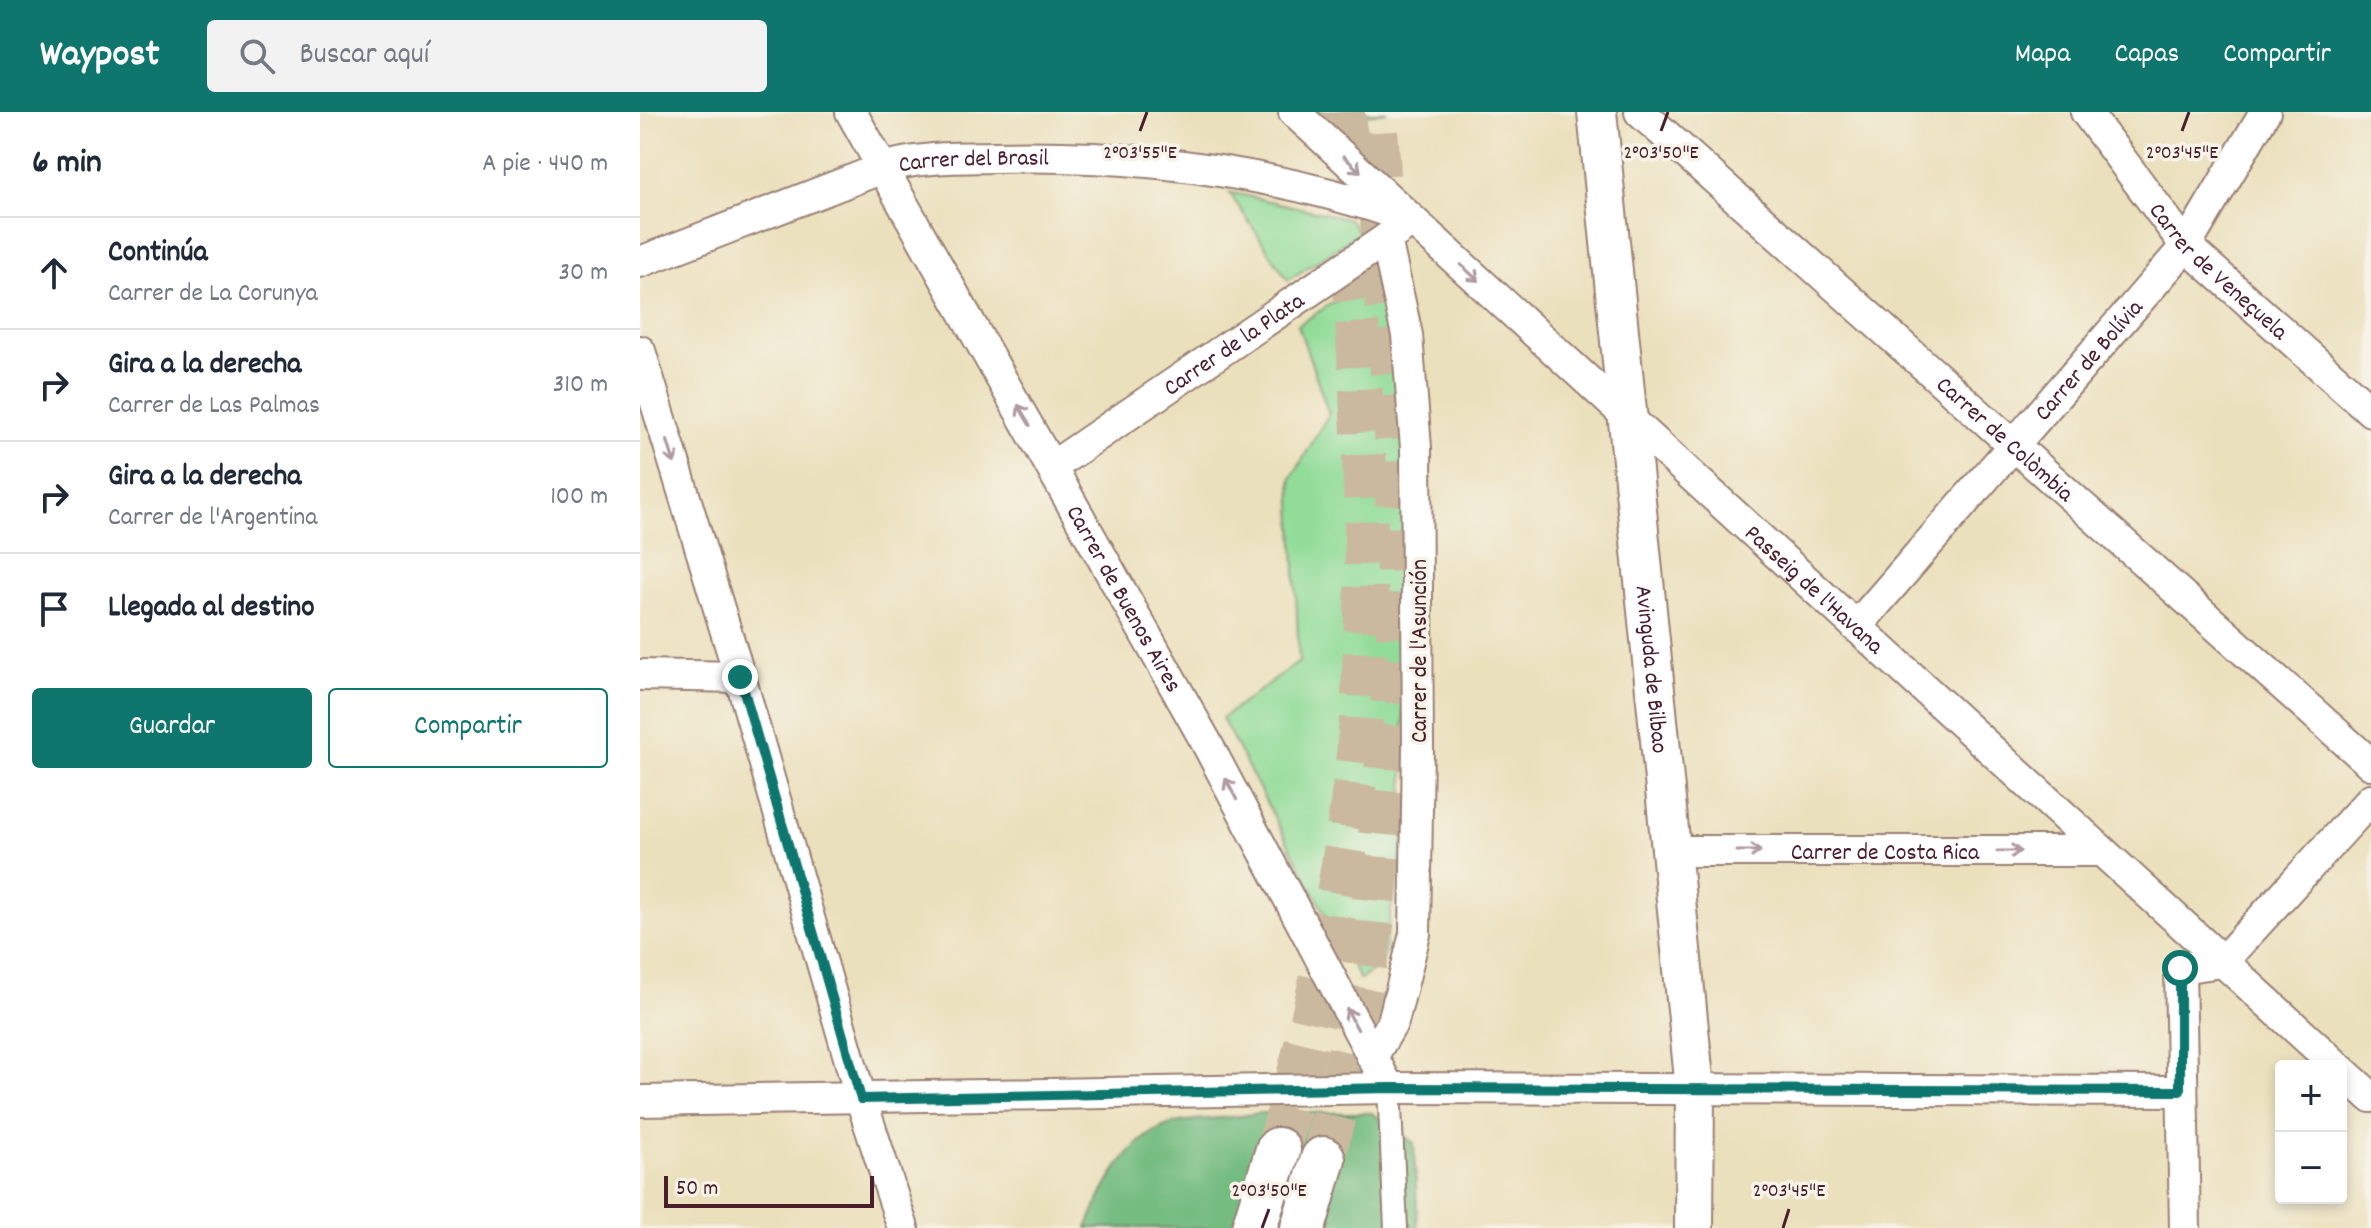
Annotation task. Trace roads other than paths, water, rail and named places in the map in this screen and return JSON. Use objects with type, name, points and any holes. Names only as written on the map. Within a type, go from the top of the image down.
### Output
[{"type":"highway","points":[[1254,1228],[1278,1150]]},
{"type":"highway","points":[[1303,1228],[1323,1159]]},
{"type":"street","name":"Carrer de Buenos Aires","points":[[851,112],[1205,740],[1389,1088]]},
{"type":"street","name":"Passeig de l'Havana","points":[[1294,112],[2330,1060]]},
{"type":"street","name":"Avinguda de Bilbao","points":[[1597,112],[1695,1089],[1694,1228]]},
{"type":"street","name":"Carrer de Colòmbia","points":[[1640,112],[2371,764]]},
{"type":"street","name":"Carrer de Veneçuela","points":[[2086,112],[2186,246],[2371,411]]},
{"type":"street","name":"Carrer de Bolívia","points":[[1856,627],[2186,246],[2265,112]]},
{"type":"street","name":"Carrer del Brasil","points":[[640,262],[883,168],[915,160],[1029,156],[1138,160],[1192,166],[1288,184],[1353,200],[1413,220]]},
{"type":"street","name":"Carrer de la Plata","points":[[1053,466],[1413,220]]},
{"type":"street","name":"Carrer de l'Asunción","points":[[1372,1057],[1393,1022],[1415,934],[1418,747],[1416,448],[1407,335],[1395,264],[1386,239]]},
{"type":"street","points":[[640,351],[740,677],[861,1099],[903,1228]]},
{"type":"street","points":[[640,675],[740,677]]},
{"type":"street","points":[[2185,1228],[2180,968],[2222,962],[2371,799]]},
{"type":"street","name":"Carrer de Costa Rica","points":[[1671,851],[2099,851]]},
{"type":"street","name":"Passeig de l'Havana","points":[[2347,1075],[2371,1097]]},
{"type":"street","points":[[1389,1088],[1396,1228]]},
{"type":"street","points":[[640,1101],[1389,1088],[2180,1091]]},
{"type":"tunnel","points":[[1343,112],[1349,197]]},
{"type":"tunnel","points":[[1323,1159],[1352,1042],[1372,924],[1398,640],[1397,448],[1375,112]]},
{"type":"tunnel","points":[[1278,1150],[1315,1010],[1334,915],[1350,820],[1362,710],[1366,521],[1354,270]]}]
